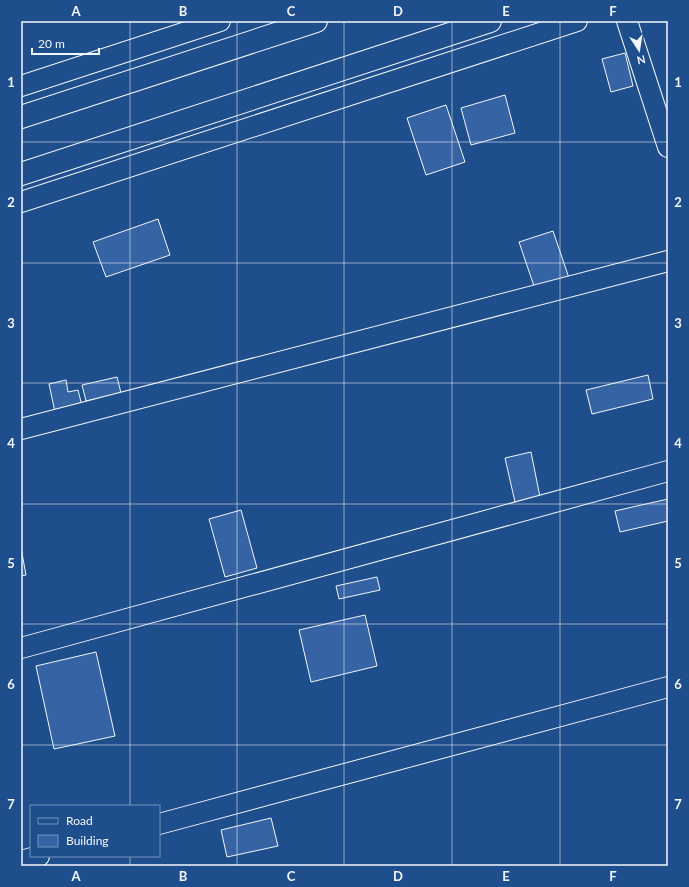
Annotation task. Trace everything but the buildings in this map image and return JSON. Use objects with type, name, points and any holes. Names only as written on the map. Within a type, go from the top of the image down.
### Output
[{"type":"main road","points":[[21,117],[316,21]]},
{"type":"main road","points":[[21,174],[490,21]]},
{"type":"street","points":[[21,86],[220,21]]},
{"type":"street","points":[[21,202],[577,21]]},
{"type":"street","points":[[627,21],[668,148]]},
{"type":"street","points":[[21,429],[668,260]]},
{"type":"street","points":[[21,648],[668,471]]},
{"type":"street","points":[[160,824],[668,687]]},
{"type":"street","points":[[21,861],[35,857]]}]
